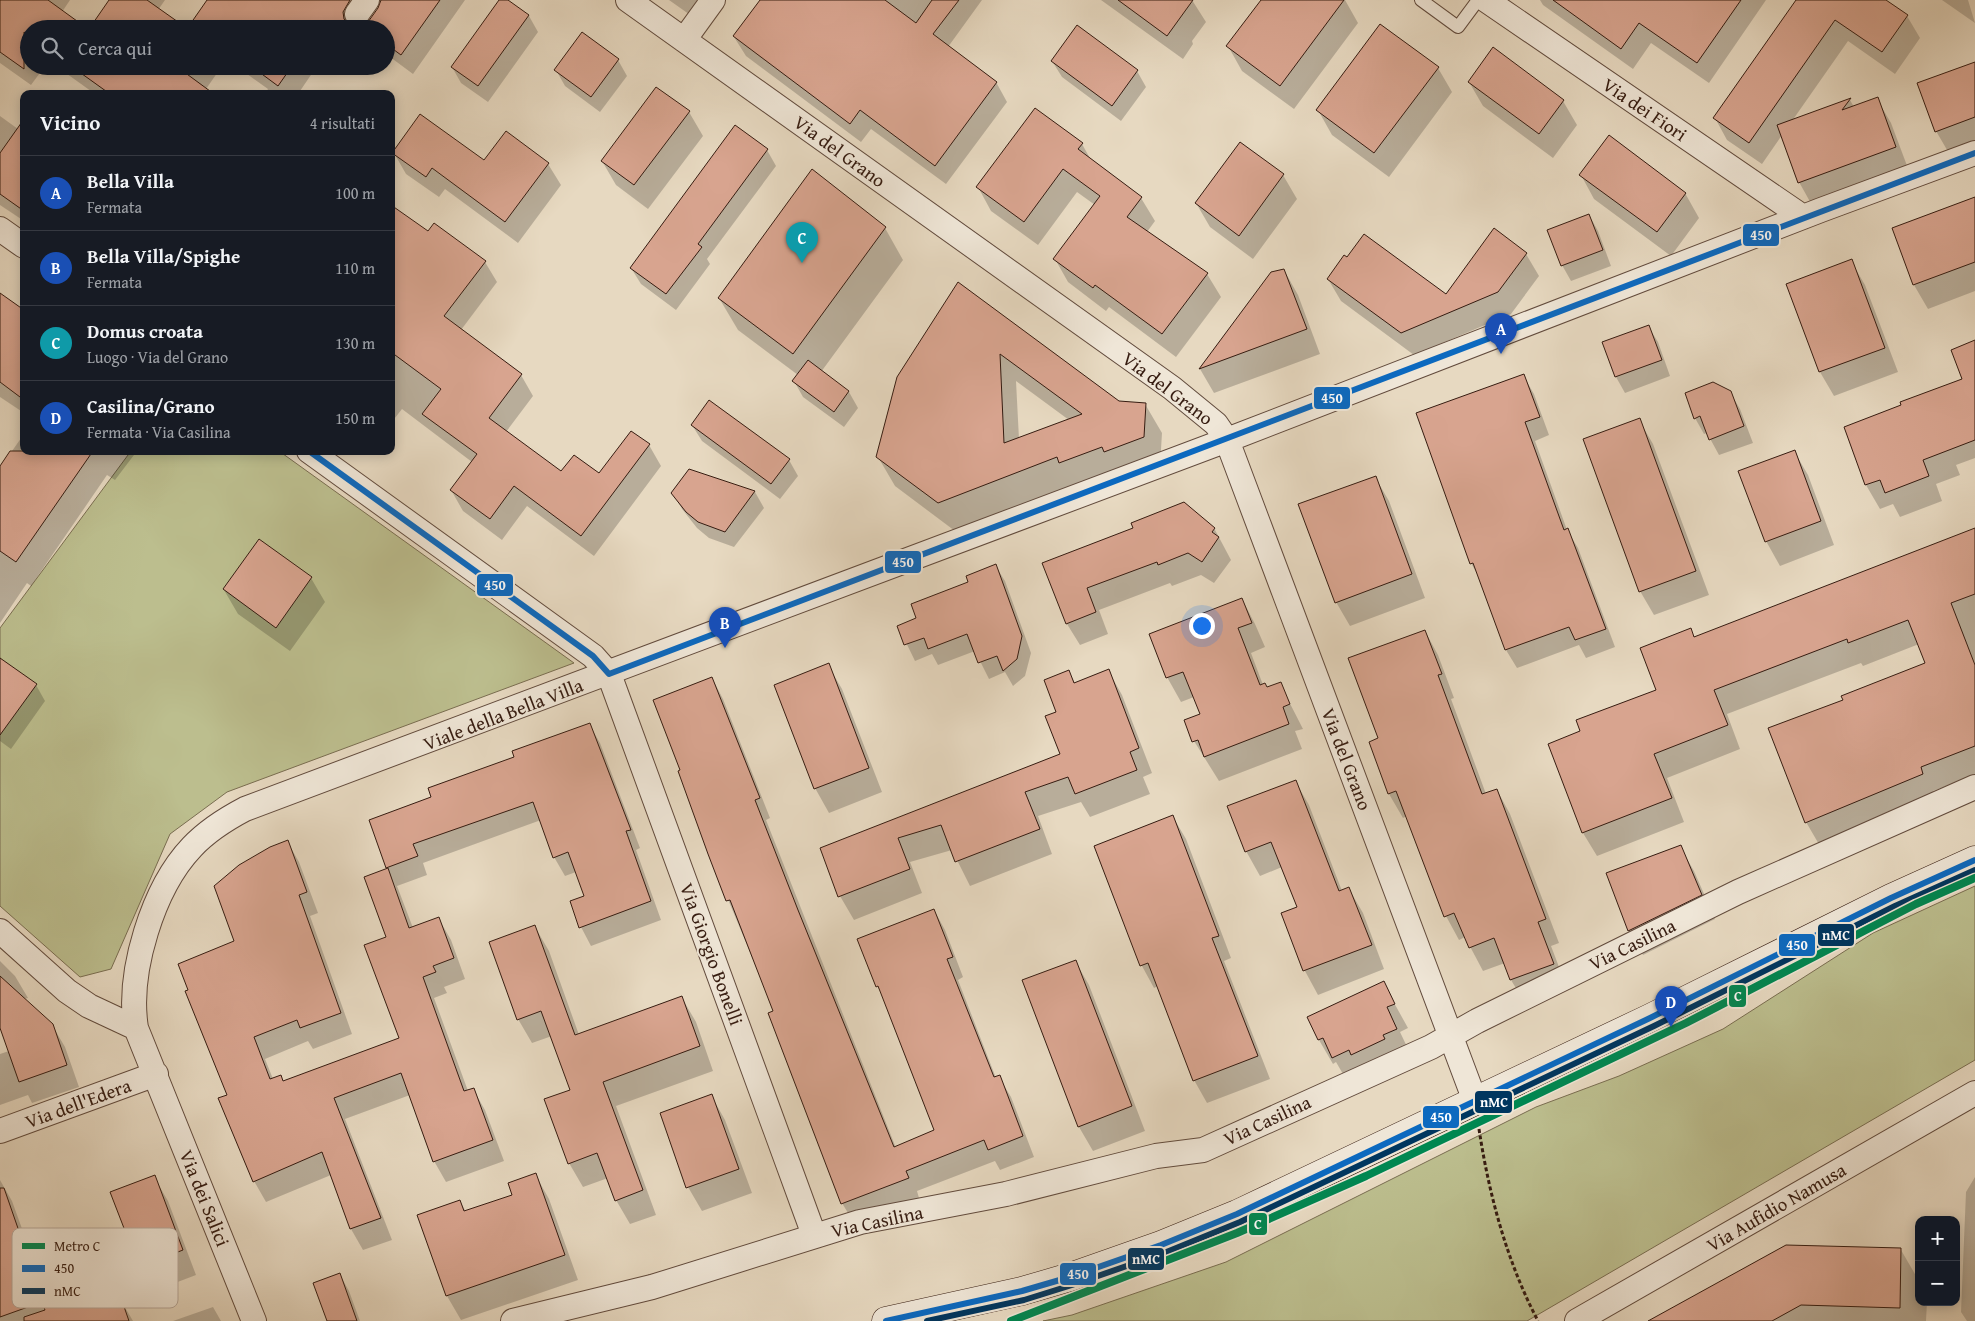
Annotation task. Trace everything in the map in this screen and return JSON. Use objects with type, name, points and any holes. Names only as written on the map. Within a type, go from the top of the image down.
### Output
[{"type":"main road","points":[[886,1321],[1022,1291],[1078,1275],[1161,1246],[1236,1214],[1475,1101],[1975,860]]},
{"type":"street","name":"Via del Grano","points":[[628,0],[1172,388],[1216,424],[1227,440],[1475,1101]]},
{"type":"street","points":[[684,40],[713,0]]},
{"type":"street","name":"Via dei Fiori","points":[[1486,0],[1803,217]]},
{"type":"street","name":"Viale della Bella Villa","points":[[156,1074],[136,1028],[133,1000],[134,980],[159,901],[172,872],[192,847],[208,832],[245,809],[609,674],[1227,440],[1803,217],[1975,153]]},
{"type":"street","points":[[0,229],[20,243]]},
{"type":"street","points":[[315,455],[593,656],[609,674]]},
{"type":"street","name":"Via Giorgio Bonelli","points":[[609,674],[814,1235]]},
{"type":"street","name":"Via Casilina","points":[[513,1321],[644,1290],[860,1222],[1006,1194],[1148,1158],[1203,1150],[1451,1035],[1738,892],[1975,787]]},
{"type":"street","points":[[0,931],[67,991],[89,1006],[136,1028]]},
{"type":"street","name":"Via dell'Edera","points":[[0,1131],[156,1074]]},
{"type":"street","name":"Via dei Salici","points":[[156,1074],[254,1321]]},
{"type":"street","name":"Via Aufidio Namusa","points":[[1576,1321],[1975,1093]]},
{"type":"lane","points":[[1421,0],[1458,27],[1478,0]]},
{"type":"path","points":[[1475,1101],[1487,1182],[1522,1290],[1538,1321]]},
{"type":"green space","points":[[128,455],[285,455],[574,663],[227,792],[170,834],[111,969],[80,977],[0,906],[0,628]]},
{"type":"green space","points":[[1975,886],[1975,1060],[1527,1321],[1043,1321],[1072,1315],[1226,1262],[1536,1107],[1619,1076],[1723,1029],[1873,933]]},
{"type":"building","points":[[0,0],[48,0],[76,20],[20,20],[20,66],[0,52]]},
{"type":"building","points":[[109,0],[147,0],[175,20],[95,20]]},
{"type":"building","points":[[207,0],[350,0],[343,12],[345,20],[193,20]]},
{"type":"building","points":[[381,0],[440,0],[401,55],[395,51],[395,20],[369,20]]},
{"type":"building","points":[[499,0],[508,0],[529,15],[478,86],[451,67]]},
{"type":"building","points":[[760,0],[885,0],[916,23],[932,0],[959,0],[933,34],[997,82],[935,166],[860,110],[850,124],[733,36]]},
{"type":"building","points":[[1118,0],[1193,0],[1167,36]]},
{"type":"building","points":[[1261,0],[1344,0],[1280,86],[1226,46]]},
{"type":"building","points":[[1553,0],[1741,0],[1697,63],[1639,23],[1621,49]]},
{"type":"building","points":[[1796,0],[1886,0],[1908,15],[1882,52],[1835,20],[1749,143],[1713,118]]},
{"type":"building","points":[[1380,24],[1439,67],[1374,153],[1316,110]]},
{"type":"building","points":[[1077,25],[1138,70],[1112,106],[1051,61]]},
{"type":"building","points":[[582,32],[619,59],[591,97],[554,70]]},
{"type":"building","points":[[1493,47],[1564,100],[1539,134],[1468,82]]},
{"type":"building","points":[[1975,62],[1975,117],[1935,132],[1917,83]]},
{"type":"building","points":[[84,75],[188,75],[209,90],[104,90]]},
{"type":"building","points":[[263,75],[286,75],[278,86]]},
{"type":"building","points":[[656,87],[690,111],[634,185],[601,161]]},
{"type":"building","points":[[1878,97],[1896,147],[1798,183],[1777,125],[1851,98],[1842,110]]},
{"type":"building","points":[[1035,108],[1083,143],[1078,149],[1142,197],[1127,217],[1208,273],[1162,334],[1095,285],[1093,288],[1053,259],[1100,196],[1063,169],[1024,222],[976,187]]},
{"type":"building","points":[[420,114],[484,160],[506,131],[549,163],[505,222],[432,168],[426,177],[395,155],[395,149]]},
{"type":"building","points":[[20,125],[20,208],[0,194],[0,153]]},
{"type":"building","points":[[735,125],[768,149],[698,244],[702,247],[666,294],[630,268]]},
{"type":"building","points":[[1609,135],[1686,193],[1657,232],[1579,175]]},
{"type":"building","points":[[1240,142],[1284,174],[1239,236],[1195,203]]},
{"type":"building","points":[[812,169],[886,227],[793,354],[718,298]]},
{"type":"building","points":[[1975,197],[1975,262],[1913,285],[1892,228]]},
{"type":"building","points":[[395,208],[428,231],[434,223],[486,261],[444,316],[522,374],[489,418],[561,471],[574,455],[599,473],[631,431],[650,444],[581,536],[514,486],[490,519],[450,490],[477,454],[422,414],[441,389],[395,355]]},
{"type":"building","points":[[1589,214],[1603,250],[1561,266],[1547,230]]},
{"type":"building","points":[[1494,228],[1527,253],[1498,292],[1401,333],[1327,279],[1344,255],[1347,257],[1364,234],[1446,294]]},
{"type":"building","points":[[1852,259],[1885,348],[1819,372],[1786,284]]},
{"type":"building","points":[[1284,269],[1307,329],[1199,369],[1271,272]]},
{"type":"building","points":[[958,282],[1119,401],[1146,403],[1144,437],[1104,452],[1102,447],[1059,463],[1057,457],[938,503],[876,457],[897,377]],"holes":[[[1000,354],[1082,414],[1004,443]]]},
{"type":"building","points":[[0,293],[20,307],[20,397],[0,382]]},
{"type":"building","points":[[1649,325],[1662,360],[1615,377],[1602,342]]},
{"type":"building","points":[[1975,340],[1975,440],[1923,460],[1929,476],[1885,493],[1880,480],[1865,485],[1844,427],[1901,405],[1900,402],[1962,379],[1951,350]]},
{"type":"building","points":[[808,360],[849,391],[834,412],[792,381]]},
{"type":"building","points":[[1524,374],[1540,417],[1525,422],[1564,530],[1568,528],[1606,629],[1575,640],[1569,627],[1505,650],[1473,563],[1470,564],[1416,413]]},
{"type":"building","points":[[1713,382],[1731,391],[1744,426],[1709,440],[1700,416],[1694,419],[1685,393]]},
{"type":"building","points":[[709,400],[790,459],[771,484],[691,425]]},
{"type":"building","points":[[1640,418],[1696,571],[1639,592],[1583,439]]},
{"type":"building","points":[[1795,450],[1821,521],[1765,542],[1738,471]]},
{"type":"building","points":[[10,451],[20,451],[20,455],[90,455],[16,562],[0,551],[0,466]]},
{"type":"building","points":[[689,469],[755,491],[725,532],[698,522],[686,512],[671,493]]},
{"type":"building","points":[[1376,476],[1412,574],[1335,603],[1298,504]]},
{"type":"building","points":[[1184,502],[1215,528],[1212,532],[1219,537],[1202,562],[1188,553],[1158,565],[1157,562],[1087,588],[1096,612],[1066,624],[1042,563],[1133,528],[1131,523]]},
{"type":"building","points":[[1975,528],[1975,594],[1951,603],[1975,665],[1975,746],[1921,767],[1923,774],[1805,823],[1768,728],[1843,700],[1841,696],[1925,663],[1908,620],[1848,643],[1847,639],[1714,690],[1728,725],[1654,754],[1672,798],[1582,833],[1548,744],[1580,731],[1576,720],[1656,690],[1640,648],[1691,628],[1694,637]]},
{"type":"building","points":[[259,539],[312,577],[276,628],[223,589]]},
{"type":"building","points":[[996,564],[1022,636],[1017,659],[1003,671],[997,656],[978,663],[967,634],[928,649],[924,638],[904,645],[897,626],[916,618],[911,604],[968,582],[966,576]]},
{"type":"building","points":[[1242,598],[1252,623],[1238,628],[1260,685],[1265,683],[1267,687],[1281,682],[1290,704],[1283,707],[1289,724],[1204,757],[1198,740],[1192,742],[1184,720],[1200,714],[1183,672],[1166,678],[1149,634]]},
{"type":"building","points":[[1425,630],[1442,674],[1438,675],[1482,794],[1497,789],[1546,919],[1538,922],[1554,964],[1510,980],[1494,938],[1469,948],[1454,913],[1444,917],[1396,791],[1388,794],[1369,742],[1378,738],[1348,658]]},
{"type":"building","points":[[0,658],[37,684],[0,735]]},
{"type":"building","points":[[829,663],[869,768],[814,789],[774,685]]},
{"type":"building","points":[[1109,669],[1139,748],[1130,752],[1137,770],[1075,794],[1068,777],[1025,792],[1040,829],[955,862],[941,825],[898,838],[910,869],[838,897],[820,848],[1060,754],[1045,716],[1056,712],[1044,680],[1069,670],[1074,683]]},
{"type":"building","points":[[712,677],[760,798],[755,800],[894,1147],[934,1130],[878,986],[876,987],[857,939],[934,909],[953,957],[947,959],[994,1077],[1000,1075],[1023,1136],[988,1150],[984,1140],[906,1171],[909,1178],[841,1204],[768,1013],[773,1011],[730,900],[726,901],[653,700]]},
{"type":"building","points":[[590,723],[631,830],[626,831],[651,901],[579,928],[570,901],[584,896],[568,852],[553,858],[533,802],[413,844],[418,856],[386,868],[369,820],[431,797],[428,788],[514,757],[512,751]]},
{"type":"building","points":[[1296,780],[1339,891],[1349,887],[1372,945],[1303,971],[1281,913],[1297,907],[1271,842],[1245,852],[1227,806]]},
{"type":"building","points":[[1173,815],[1219,936],[1212,938],[1258,1056],[1193,1081],[1148,963],[1140,966],[1094,846]]},
{"type":"building","points":[[288,840],[307,892],[299,895],[341,1013],[300,1028],[297,1020],[254,1037],[270,1079],[281,1075],[283,1081],[399,1038],[364,945],[386,937],[364,877],[388,868],[409,928],[439,917],[454,958],[433,966],[436,972],[423,977],[464,1091],[474,1088],[493,1140],[433,1162],[401,1073],[334,1098],[381,1218],[350,1229],[322,1152],[253,1182],[218,1098],[227,1095],[185,991],[188,990],[178,964],[234,941],[214,886],[239,865],[270,847]]},
{"type":"building","points":[[1681,845],[1702,895],[1628,931],[1606,873]]},
{"type":"building","points":[[535,925],[575,1035],[682,996],[700,1046],[603,1082],[643,1190],[615,1201],[597,1153],[568,1164],[544,1099],[570,1090],[541,1011],[517,1020],[489,942]]},
{"type":"building","points":[[1076,960],[1132,1106],[1078,1127],[1022,980]]},
{"type":"building","points":[[0,976],[53,1024],[67,1065],[19,1082],[0,1028]]},
{"type":"building","points":[[1384,981],[1395,1004],[1387,1007],[1397,1029],[1383,1035],[1385,1039],[1351,1055],[1349,1050],[1332,1058],[1323,1038],[1318,1040],[1307,1017]]},
{"type":"building","points":[[712,1094],[739,1169],[686,1188],[660,1113]]},
{"type":"building","points":[[536,1173],[565,1255],[446,1296],[417,1215],[460,1200],[464,1211],[512,1195],[508,1183]]},
{"type":"building","points":[[155,1175],[175,1228],[124,1228],[110,1192]]},
{"type":"building","points":[[0,1188],[4,1188],[18,1228],[12,1228],[12,1308],[25,1308],[0,1317]]},
{"type":"building","points":[[178,1237],[183,1250],[178,1252]]},
{"type":"building","points":[[1786,1245],[1901,1248],[1900,1308],[1801,1305],[1772,1321],[1648,1321]]},
{"type":"building","points":[[340,1273],[357,1321],[327,1321],[313,1283]]},
{"type":"building","points":[[44,1308],[124,1308],[129,1321],[24,1321],[24,1317],[45,1310]]},
{"type":"metro line","name":"C","points":[[1011,1321],[1237,1233],[1366,1176],[1686,1023],[1916,904],[1975,878]]},
{"type":"transit line","name":"450","points":[[315,455],[593,656],[609,674],[1975,153]]},
{"type":"transit line","name":"450","points":[[886,1321],[1022,1291],[1070,1277],[1161,1245],[1237,1214],[1650,1018],[1891,898],[1975,860]]},
{"type":"transit line","name":"nMC","points":[[927,1321],[1024,1300],[1072,1285],[1164,1253],[1240,1222],[1654,1026],[1895,906],[1975,870]]},
{"type":"place","name":"Domus croata","points":[[802,263]]},
{"type":"place","name":"Bella Villa","points":[[1501,354]]},
{"type":"place","name":"Bella Villa/Spighe","points":[[725,648]]},
{"type":"place","name":"Casilina/Grano","points":[[1671,1027]]}]
